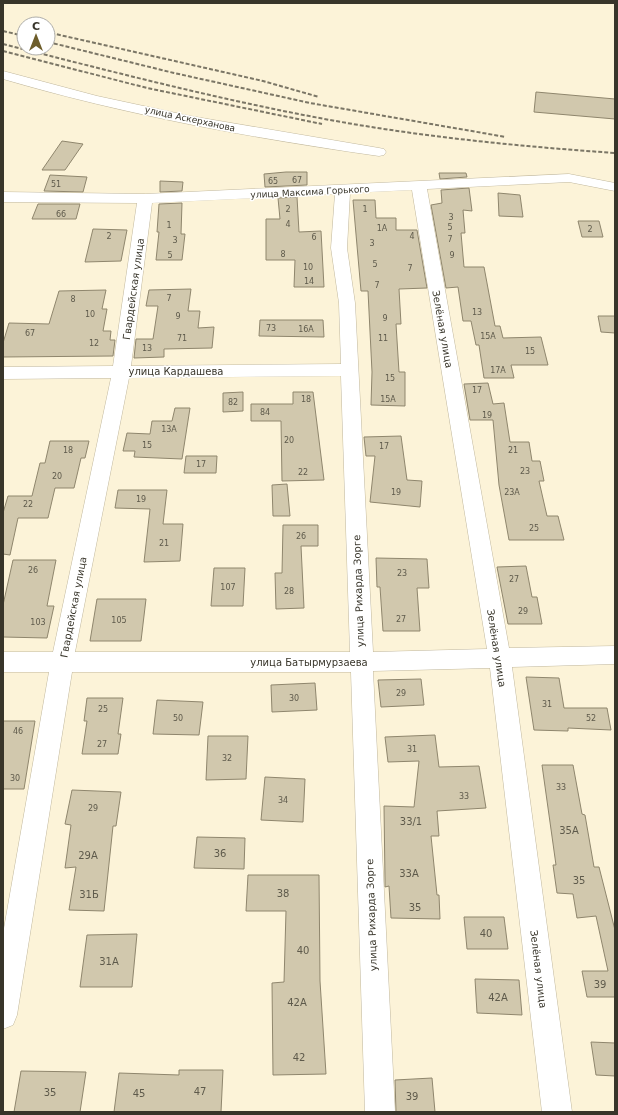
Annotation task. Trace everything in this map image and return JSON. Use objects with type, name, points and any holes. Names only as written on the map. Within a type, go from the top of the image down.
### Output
[{"type":"street","name":"улица Аскерханова","points":[[3,74],[37,85],[104,101],[205,122],[306,142],[379,152]]},
{"type":"street","name":"улица Максима Горького","points":[[3,196],[145,199],[419,187],[569,178],[615,187]]},
{"type":"street","name":"Зелёная улица","points":[[419,187],[500,659],[557,1112]]},
{"type":"street","name":"улица Рихарда Зорге","points":[[343,190],[339,248],[347,303],[380,1112]]},
{"type":"street","name":"Гвардейская улица","points":[[3,1015],[62,662],[121,372],[145,199]]},
{"type":"street","name":"улица Кардашева","points":[[3,373],[349,370]]},
{"type":"street","name":"улица Батырмурзаева","points":[[3,662],[361,662],[615,655]]},
{"type":"building","points":[[536,92],[615,99],[615,119],[534,112]]},
{"type":"building","points":[[62,141],[83,144],[65,170],[42,170]]},
{"type":"building","points":[[307,172],[307,185],[265,187],[264,174]]},
{"type":"building","points":[[439,173],[466,173],[467,177],[440,179]]},
{"type":"building","points":[[50,175],[87,177],[83,192],[44,191]]},
{"type":"building","points":[[160,181],[183,182],[182,191],[160,192]]},
{"type":"building","points":[[469,188],[472,211],[463,210],[465,233],[461,233],[464,267],[484,267],[495,326],[500,326],[503,338],[541,337],[548,365],[511,365],[514,378],[484,378],[479,345],[476,345],[471,321],[463,321],[458,287],[446,288],[431,205],[442,203],[441,190]]},
{"type":"building","points":[[498,193],[520,195],[523,217],[499,216]]},
{"type":"building","points":[[297,197],[299,232],[321,231],[324,287],[294,287],[295,260],[266,260],[266,219],[280,219],[278,198]]},
{"type":"building","points":[[353,200],[375,200],[376,218],[396,218],[396,230],[417,230],[427,288],[399,289],[401,324],[396,324],[399,372],[405,372],[405,406],[371,405],[372,372],[368,291],[361,291]]},
{"type":"building","points":[[182,203],[181,234],[185,234],[182,260],[156,260],[159,232],[157,232],[159,204]]},
{"type":"building","points":[[38,204],[80,204],[76,219],[32,219]]},
{"type":"building","points":[[578,221],[599,221],[603,237],[582,237]]},
{"type":"building","points":[[93,229],[127,230],[121,261],[85,262]]},
{"type":"building","points":[[191,289],[188,311],[200,311],[198,328],[214,327],[212,348],[164,349],[164,357],[134,358],[136,339],[153,339],[158,306],[146,306],[149,290]]},
{"type":"building","points":[[106,290],[102,309],[107,309],[103,331],[111,331],[110,340],[115,340],[113,356],[3,357],[3,343],[9,323],[49,324],[59,291]]},
{"type":"building","points":[[598,316],[615,316],[615,333],[601,332]]},
{"type":"building","points":[[260,320],[323,320],[324,337],[259,336]]},
{"type":"building","points":[[488,383],[493,404],[504,403],[510,442],[529,442],[532,461],[540,461],[544,481],[539,481],[547,516],[558,516],[564,540],[509,540],[499,485],[493,420],[470,420],[464,384]]},
{"type":"building","points":[[243,392],[243,411],[223,412],[223,393]]},
{"type":"building","points":[[293,392],[313,392],[324,480],[282,481],[281,421],[251,421],[251,404],[293,404]]},
{"type":"building","points":[[175,408],[190,408],[182,459],[134,457],[135,451],[123,451],[127,433],[150,434],[152,421],[172,421]]},
{"type":"building","points":[[401,436],[407,480],[422,481],[420,507],[370,502],[375,456],[366,456],[364,437]]},
{"type":"building","points":[[50,441],[89,441],[85,458],[81,458],[74,488],[55,488],[48,518],[18,518],[10,555],[3,554],[3,513],[8,496],[32,496],[40,463],[45,463]]},
{"type":"building","points":[[186,456],[217,456],[216,473],[184,473]]},
{"type":"building","points":[[287,484],[290,516],[273,516],[272,485]]},
{"type":"building","points":[[118,490],[167,490],[163,524],[183,524],[180,561],[144,562],[150,509],[115,508]]},
{"type":"building","points":[[283,525],[318,525],[318,546],[301,546],[304,608],[276,609],[275,573],[282,573]]},
{"type":"building","points":[[376,558],[427,559],[429,588],[417,588],[420,631],[383,631],[380,587],[377,587]]},
{"type":"building","points":[[13,560],[56,560],[47,606],[54,606],[47,638],[3,637],[3,605]]},
{"type":"building","points":[[526,566],[532,597],[537,597],[542,624],[508,624],[497,567]]},
{"type":"building","points":[[214,568],[245,568],[243,606],[211,606]]},
{"type":"building","points":[[97,599],[146,599],[141,641],[90,641]]},
{"type":"building","points":[[526,677],[559,678],[564,708],[607,708],[611,730],[568,728],[568,731],[534,730]]},
{"type":"building","points":[[421,679],[424,705],[381,707],[378,680]]},
{"type":"building","points":[[315,683],[317,710],[272,712],[271,685]]},
{"type":"building","points":[[87,698],[123,698],[118,734],[121,734],[118,754],[82,754],[87,721],[84,721]]},
{"type":"building","points":[[157,700],[203,702],[199,735],[153,734]]},
{"type":"building","points":[[3,721],[35,721],[24,789],[3,789]]},
{"type":"building","points":[[435,735],[439,767],[479,766],[486,808],[437,811],[439,836],[431,836],[437,895],[439,895],[440,919],[391,918],[389,886],[385,887],[384,806],[414,807],[419,761],[388,762],[385,737]]},
{"type":"building","points":[[208,736],[248,736],[246,779],[206,780]]},
{"type":"building","points":[[542,765],[573,765],[582,814],[585,815],[594,867],[599,867],[615,930],[615,997],[587,997],[582,971],[608,971],[596,916],[577,918],[573,894],[557,893],[553,865],[556,865]]},
{"type":"building","points":[[265,777],[305,779],[303,822],[261,820]]},
{"type":"building","points":[[72,790],[121,792],[116,826],[113,826],[104,911],[69,910],[76,867],[65,868],[71,825],[65,824]]},
{"type":"building","points":[[197,837],[245,838],[244,869],[194,868]]},
{"type":"building","points":[[248,875],[319,875],[320,981],[326,1074],[273,1075],[272,983],[284,982],[286,911],[246,911]]},
{"type":"building","points":[[464,917],[504,917],[508,949],[467,949]]},
{"type":"building","points":[[137,934],[132,987],[80,987],[87,935]]},
{"type":"building","points":[[475,979],[519,980],[522,1015],[477,1013]]},
{"type":"building","points":[[591,1042],[615,1043],[615,1076],[596,1075]]},
{"type":"building","points":[[179,1070],[223,1070],[221,1112],[114,1112],[119,1073],[179,1075]]},
{"type":"building","points":[[21,1071],[86,1072],[80,1112],[14,1112]]},
{"type":"building","points":[[432,1078],[435,1112],[396,1112],[395,1080]]},
{"type":"railway","points":[[3,31],[16,34]]},
{"type":"railway","points":[[56,34],[263,81],[319,97]]},
{"type":"railway","points":[[3,44],[197,92],[351,124],[464,140],[615,153]]},
{"type":"railway","points":[[56,44],[174,73],[310,103],[506,137]]},
{"type":"railway","points":[[3,51],[147,88],[322,124]]}]
